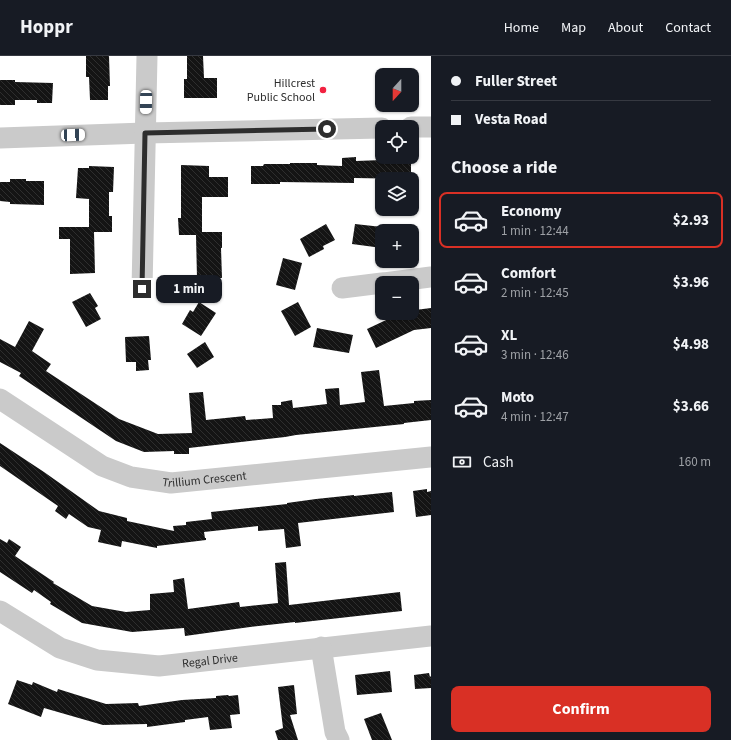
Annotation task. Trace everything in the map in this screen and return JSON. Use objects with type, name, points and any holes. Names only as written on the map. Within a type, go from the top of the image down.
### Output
[{"type":"street","points":[[142,289],[147,56]]},
{"type":"street","points":[[419,127],[431,126]]},
{"type":"street","points":[[0,138],[375,128]]},
{"type":"street","points":[[419,278],[431,277]]},
{"type":"street","points":[[342,288],[375,284]]},
{"type":"street","name":"Trillium Crescent","points":[[0,399],[102,466],[131,477],[171,483],[431,457]]},
{"type":"street","name":"Regal Drive","points":[[0,611],[60,648],[97,660],[159,666],[431,636]]},
{"type":"street","points":[[321,647],[335,732],[339,740]]},
{"type":"building","points":[[86,56],[109,56],[110,86],[108,86],[108,100],[90,100],[89,77],[86,77]]},
{"type":"building","points":[[187,56],[203,56],[204,78],[217,78],[217,98],[184,98],[184,79],[187,79]]},
{"type":"building","points":[[0,80],[53,83],[52,103],[37,103],[37,100],[15,100],[15,105],[0,105]]},
{"type":"building","points":[[356,157],[356,161],[375,160],[375,164],[411,164],[411,172],[375,172],[375,178],[354,178],[354,183],[280,182],[280,184],[251,184],[251,166],[263,166],[264,164],[317,163],[317,165],[342,166],[342,158]]},
{"type":"building","points":[[181,165],[209,166],[209,177],[228,177],[228,197],[202,197],[202,232],[222,232],[222,278],[197,278],[196,235],[179,235],[178,218],[181,218]]},
{"type":"building","points":[[89,166],[114,167],[113,192],[109,192],[109,216],[112,216],[112,232],[94,232],[95,273],[70,274],[70,239],[59,239],[59,227],[89,227],[89,199],[76,198],[78,168],[89,168]]},
{"type":"building","points":[[10,179],[44,181],[44,205],[10,204],[10,202],[0,201],[0,182],[10,182]]},
{"type":"building","points":[[326,224],[335,240],[323,246],[324,249],[309,257],[300,239]]},
{"type":"building","points":[[355,224],[375,226],[375,247],[352,244]]},
{"type":"building","points":[[283,258],[302,263],[295,290],[276,285]]},
{"type":"building","points":[[90,293],[98,306],[95,308],[101,319],[86,327],[72,302]]},
{"type":"building","points":[[199,302],[216,313],[201,336],[182,324],[190,310],[193,312]]},
{"type":"building","points":[[298,302],[311,327],[295,336],[281,311]]},
{"type":"building","points":[[431,308],[431,328],[414,330],[376,348],[367,329],[386,320],[419,320],[419,310]]},
{"type":"building","points":[[29,321],[44,329],[32,351],[51,364],[46,371],[119,419],[158,434],[192,433],[189,393],[203,392],[206,420],[245,416],[246,420],[273,418],[272,405],[281,405],[281,402],[292,400],[293,408],[327,404],[325,389],[339,388],[340,405],[365,402],[361,372],[379,370],[384,406],[431,400],[431,420],[189,448],[189,454],[174,454],[174,451],[144,452],[116,441],[19,376],[21,373],[0,362],[0,339],[15,347]]},
{"type":"building","points":[[317,328],[353,335],[349,353],[313,347]]},
{"type":"building","points":[[149,336],[151,360],[148,360],[149,370],[136,371],[136,362],[126,362],[125,337]]},
{"type":"building","points":[[205,342],[214,357],[197,368],[187,354]]},
{"type":"building","points":[[0,443],[99,511],[127,518],[127,521],[174,531],[173,526],[186,525],[186,522],[212,519],[211,512],[354,495],[392,492],[394,512],[298,523],[301,546],[286,548],[284,529],[258,531],[258,526],[204,532],[206,540],[157,546],[157,548],[122,541],[121,547],[98,542],[101,530],[88,527],[69,514],[66,519],[55,511],[58,506],[0,466]]},
{"type":"building","points":[[427,489],[427,492],[431,491],[431,515],[416,517],[413,491]]},
{"type":"building","points":[[0,539],[7,543],[9,539],[21,547],[15,556],[54,582],[53,583],[92,606],[126,612],[150,610],[150,594],[174,592],[173,580],[184,578],[188,609],[239,602],[240,607],[278,603],[275,563],[286,562],[289,605],[400,592],[402,611],[250,627],[185,636],[184,628],[132,632],[82,623],[50,604],[51,602],[34,590],[32,593],[0,572]]},
{"type":"building","points":[[390,671],[392,692],[357,695],[355,675]]},
{"type":"building","points":[[429,673],[430,677],[431,676],[431,688],[415,689],[414,675]]},
{"type":"building","points":[[17,680],[32,685],[33,682],[57,692],[58,689],[106,704],[138,703],[139,706],[182,700],[216,698],[216,696],[238,695],[240,714],[230,715],[232,728],[210,730],[208,717],[185,720],[185,722],[147,727],[147,724],[103,725],[44,708],[41,717],[8,704]]},
{"type":"building","points":[[294,685],[297,714],[290,715],[298,740],[278,740],[275,731],[283,728],[278,687]]},
{"type":"building","points":[[381,713],[392,740],[372,740],[364,719]]},
{"type":"place","name":"Hillcrest Public School","points":[[323,90]]},
{"type":"route","points":[[142,289],[145,133],[327,129]]}]
